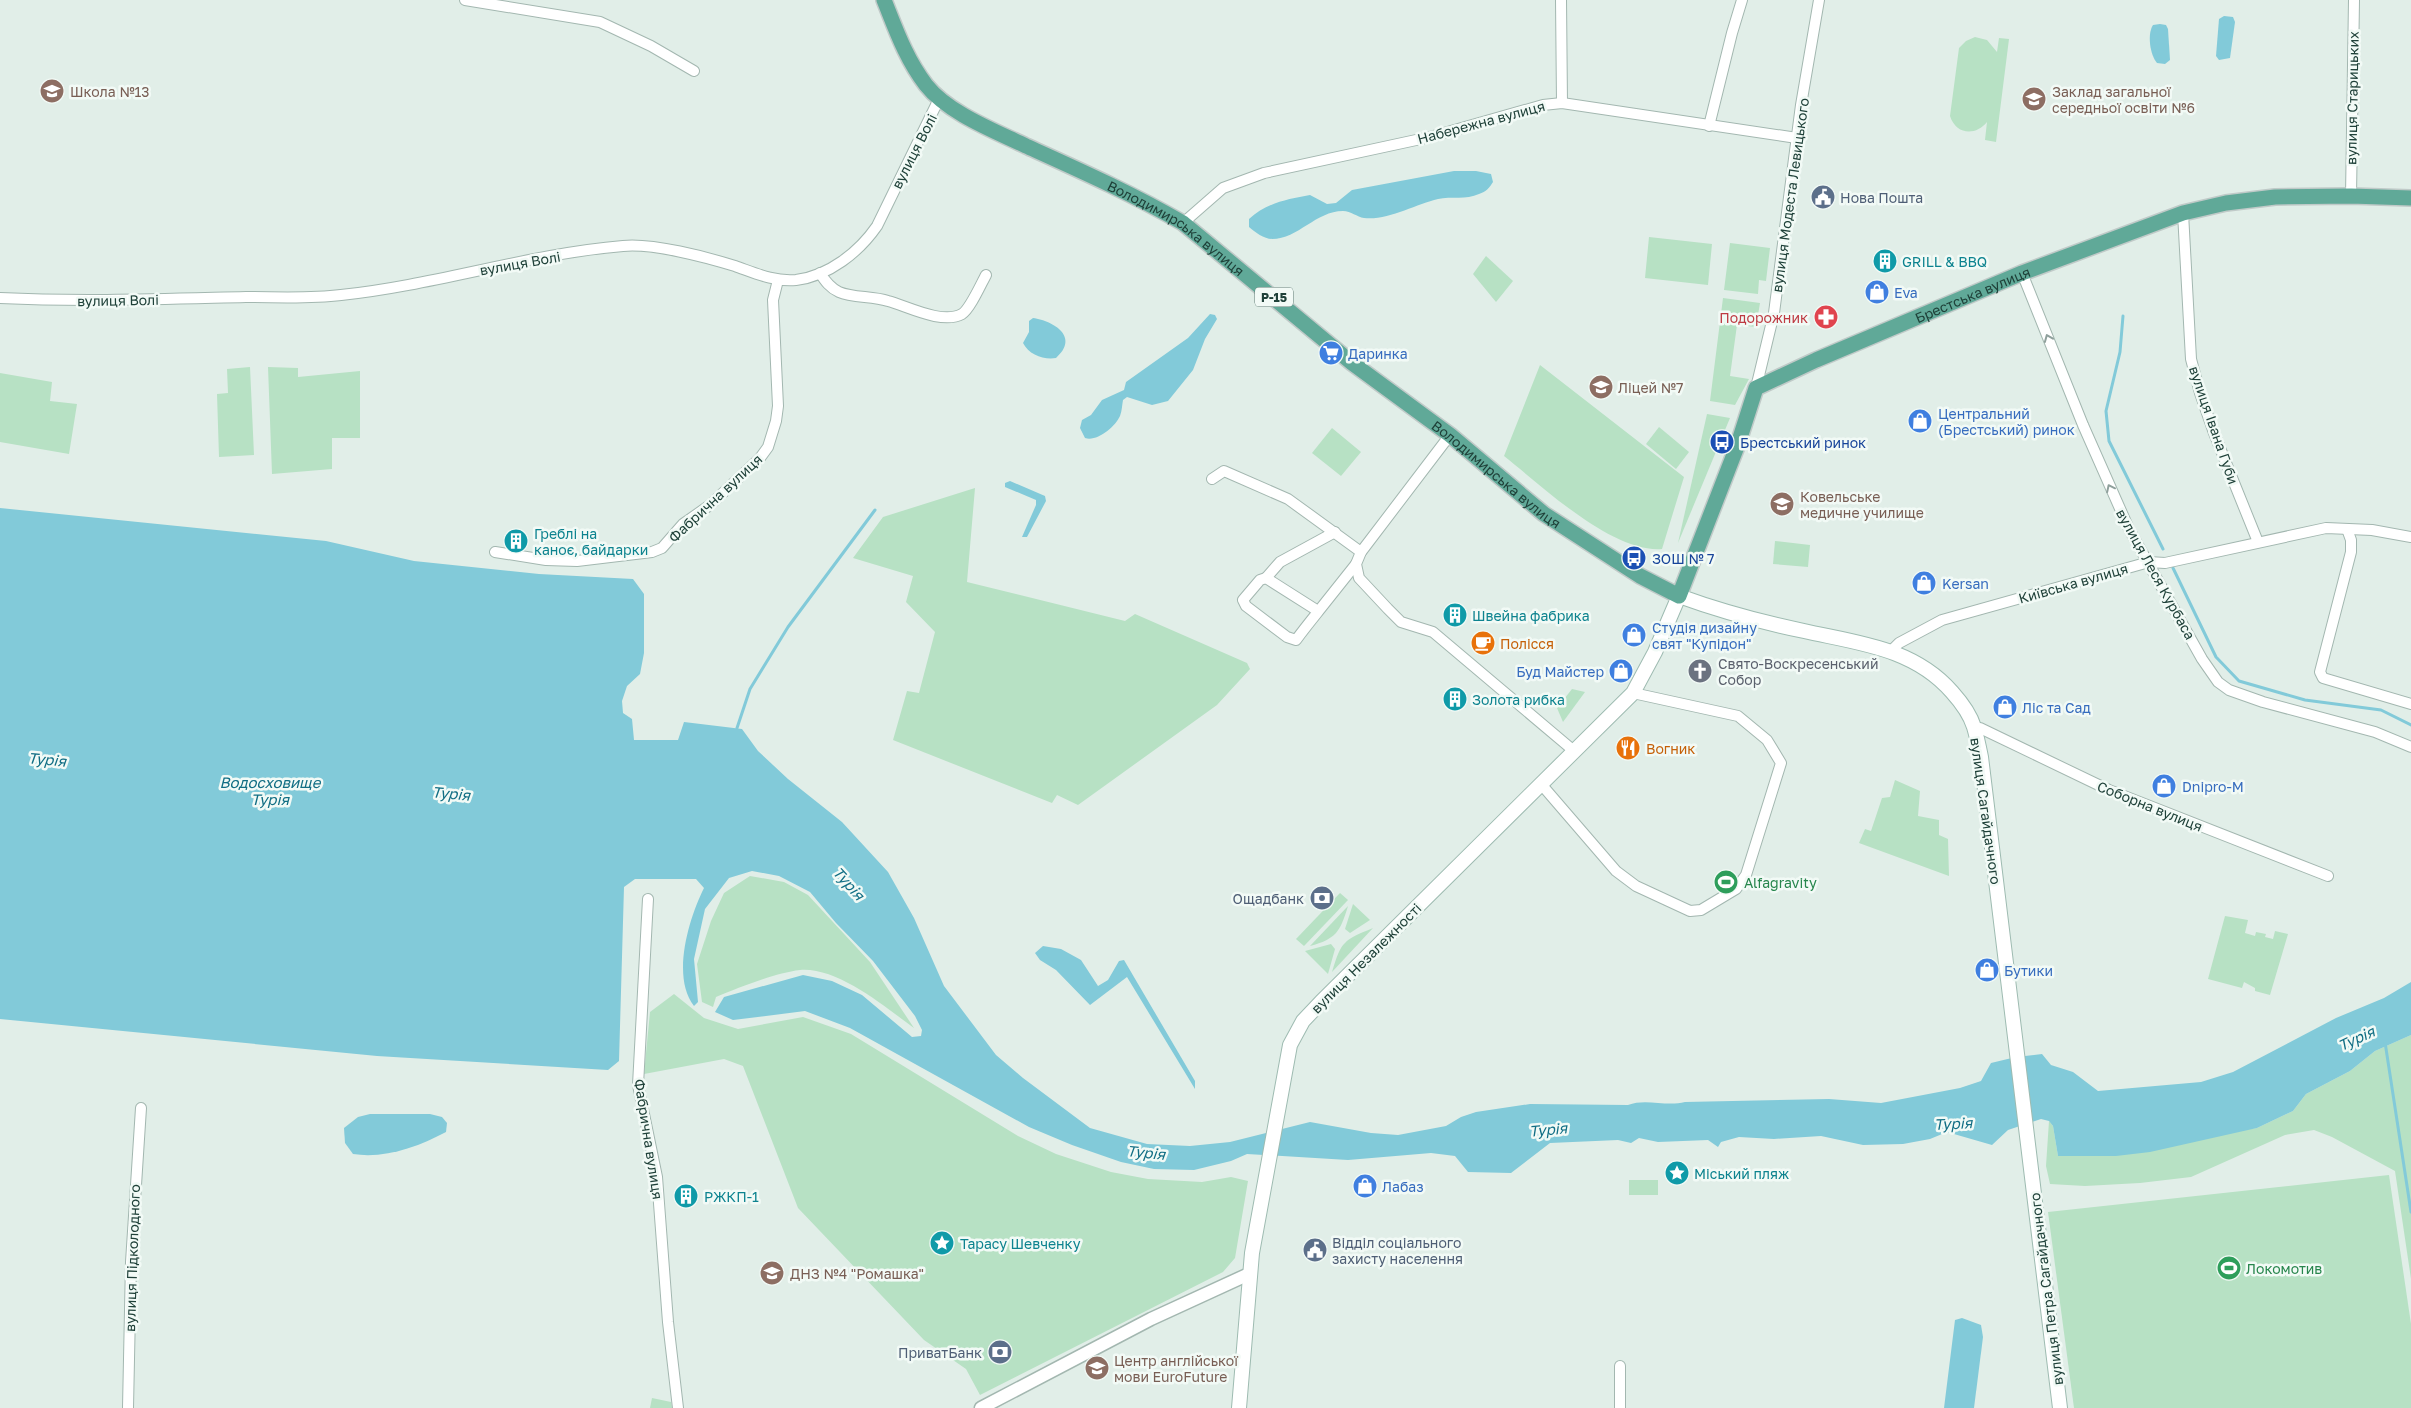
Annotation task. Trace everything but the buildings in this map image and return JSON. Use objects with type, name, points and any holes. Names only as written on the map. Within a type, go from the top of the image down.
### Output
[{"type":"main road","name":"Володимирська вулиця","points":[[884,0],[906,54],[926,86],[939,99],[991,129],[1153,206],[1183,223],[1352,363],[1450,435],[1544,514],[1640,576],[1679,596]]},
{"type":"main road","name":"Брестська вулиця","points":[[1756,388],[1808,363],[2022,273],[2183,213],[2226,203],[2275,197],[2350,196],[2411,198]]},
{"type":"main road","points":[[1679,596],[1738,444],[1756,388]]},
{"type":"main road","name":"вулиця Сагайдачного","points":[[1679,596],[1714,609],[1765,623],[1892,650],[1926,667],[1944,682],[1961,702],[1975,729],[1981,757],[2032,1169]]},
{"type":"main road","name":"вулиця Незалежності","points":[[1239,1408],[1250,1274],[1260,1204],[1290,1045],[1303,1021],[1633,693],[1655,652],[1679,596]]},
{"type":"main road","name":"вулиця Петра Сагайдачного","points":[[2032,1169],[2060,1408]]},
{"type":"street","points":[[464,0],[600,22],[651,46],[694,71]]},
{"type":"street","points":[[1562,0],[1562,103]]},
{"type":"street","points":[[1710,126],[1732,33],[1742,0]]},
{"type":"street","name":"вулиця Модеста Левицького","points":[[1756,388],[1774,312],[1797,138],[1819,0]]},
{"type":"street","name":"вулиця Старицьких","points":[[2350,196],[2354,0]]},
{"type":"street","name":"вулиця Волі","points":[[0,298],[116,301],[341,295],[494,266],[625,246],[688,255],[778,280],[794,280],[820,273],[854,253],[872,234],[939,99]]},
{"type":"street","name":"Набережна вулиця","points":[[1183,223],[1223,188],[1264,173],[1430,137],[1543,105],[1562,103],[1797,138]]},
{"type":"street","name":"вулиця Івана Губи","points":[[2183,213],[2191,359],[2214,433],[2258,542]]},
{"type":"street","points":[[820,273],[827,284],[840,292],[888,301],[934,316],[949,317],[962,314],[968,308],[986,275]]},
{"type":"street","name":"вулиця Леся Курбаса","points":[[2022,273],[2106,480],[2129,529],[2202,659],[2218,682],[2229,690],[2263,702],[2375,732],[2411,747]]},
{"type":"street","name":"Фабрична вулиця","points":[[495,552],[546,560],[577,561],[652,552],[662,548],[683,524],[710,505],[760,458],[768,447],[772,436],[778,406],[774,300],[778,280]]},
{"type":"street","points":[[1335,532],[1280,562],[1266,578],[1260,580],[1243,600],[1246,606],[1286,637],[1296,640],[1356,564],[1361,552],[1450,435]]},
{"type":"street","points":[[1212,478],[1224,471],[1288,499],[1361,552]]},
{"type":"street","points":[[2347,529],[2351,540],[2351,552],[2320,672],[2324,678],[2411,704]]},
{"type":"street","name":"Київська вулиця","points":[[1892,650],[1899,643],[1942,620],[2149,562],[2165,562],[2309,530],[2372,530],[2411,537]]},
{"type":"street","points":[[1356,564],[1359,578],[1366,588],[1401,622],[1433,632],[1574,751]]},
{"type":"street","points":[[1266,578],[1318,611]]},
{"type":"street","points":[[1541,784],[1616,871],[1636,886],[1690,911],[1701,910],[1736,889],[1746,875],[1780,763],[1767,740],[1738,716],[1633,693]]},
{"type":"street","name":"Соборна вулиця","points":[[1975,729],[1980,728],[2109,790],[2328,876]]},
{"type":"street","name":"Фабрична вулиця","points":[[648,899],[638,1086],[657,1177],[668,1322],[678,1408]]},
{"type":"street","name":"вулиця Підколодного","points":[[128,1408],[131,1262],[141,1108]]},
{"type":"street","points":[[981,1408],[1151,1319],[1250,1274]]},
{"type":"street","points":[[1620,1366],[1620,1408]]},
{"type":"green space","points":[[1975,37],[1987,40],[1997,52],[1999,38],[2009,39],[1996,142],[1985,140],[1987,122],[1977,130],[1967,131],[1957,127],[1950,116],[1959,48],[1966,41]]},
{"type":"green space","points":[[1649,237],[1712,244],[1708,285],[1645,278]]},
{"type":"green space","points":[[1730,243],[1770,248],[1766,281],[1759,280],[1758,294],[1724,290]]},
{"type":"green space","points":[[1486,256],[1513,281],[1496,302],[1473,274]]},
{"type":"green space","points":[[1723,298],[1760,303],[1756,327],[1737,325],[1730,376],[1749,379],[1735,405],[1710,401]]},
{"type":"green space","points":[[1540,365],[1684,477],[1662,549],[1642,547],[1600,529],[1558,500],[1504,456]]},
{"type":"green space","points":[[250,367],[254,455],[219,457],[217,394],[228,393],[227,369]]},
{"type":"green space","points":[[268,367],[298,368],[298,377],[360,371],[360,438],[332,438],[332,469],[272,474]]},
{"type":"green space","points":[[0,373],[52,382],[50,401],[77,404],[69,454],[0,442]]},
{"type":"green space","points":[[1707,414],[1730,418],[1678,543]]},
{"type":"green space","points":[[1659,427],[1689,452],[1676,469],[1646,444]]},
{"type":"green space","points":[[1332,428],[1361,452],[1341,476],[1312,453]]},
{"type":"green space","points":[[975,488],[967,582],[1125,621],[1135,614],[1247,663],[1250,669],[1217,705],[1078,805],[1057,795],[1052,803],[893,740],[907,691],[919,693],[935,632],[906,602],[913,576],[853,558],[883,517]]},
{"type":"green space","points":[[1775,541],[1810,545],[1808,567],[1773,564]]},
{"type":"green space","points":[[1572,689],[1585,692],[1563,722],[1557,708]]},
{"type":"green space","points":[[1895,780],[1920,791],[1918,816],[1939,820],[1939,835],[1948,839],[1949,876],[1859,843],[1865,829],[1871,831],[1882,798],[1890,797]]},
{"type":"green space","points":[[750,876],[784,882],[808,895],[870,962],[914,1028],[845,981],[815,971],[800,970],[758,981],[716,997],[713,1007],[702,1002],[697,964],[711,921],[724,893]]},
{"type":"green space","points":[[1340,893],[1348,900],[1304,946],[1296,939]]},
{"type":"green space","points":[[1353,904],[1370,920],[1350,933],[1345,929]]},
{"type":"green space","points":[[1348,906],[1336,933],[1326,940],[1310,946]]},
{"type":"green space","points":[[2225,916],[2248,920],[2245,933],[2255,936],[2256,932],[2266,934],[2265,937],[2273,939],[2275,931],[2288,934],[2270,995],[2255,991],[2255,988],[2244,982],[2242,988],[2208,979]]},
{"type":"green space","points":[[1373,928],[1332,972],[1338,954],[1345,943]]},
{"type":"green space","points":[[1331,944],[1335,949],[1328,974],[1305,951]]},
{"type":"green space","points":[[674,994],[704,1018],[738,1029],[803,1017],[851,1034],[1018,1136],[1056,1154],[1111,1172],[1148,1179],[1202,1182],[1231,1177],[1248,1181],[1235,1258],[1223,1272],[980,1395],[966,1369],[924,1340],[798,1208],[743,1066],[724,1059],[644,1074],[650,1012]]},
{"type":"green space","points":[[2411,1035],[2411,1279],[2395,1171],[2332,1137],[2314,1130],[2285,1135],[2191,1177],[2140,1183],[2085,1186],[2050,1184],[2046,1166],[2049,1121],[2053,1126],[2058,1156],[2257,1128],[2293,1111],[2306,1094],[2350,1071],[2375,1051]]},
{"type":"green space","name":"Локомотив","points":[[2389,1175],[2411,1324],[2411,1408],[2074,1408],[2048,1212]]},
{"type":"green space","points":[[1629,1180],[1658,1180],[1658,1195],[1629,1195]]},
{"type":"green space","points":[[652,1398],[671,1402],[672,1408],[650,1408]]},
{"type":"water","points":[[2224,16],[2233,17],[2235,22],[2230,58],[2219,60],[2216,56],[2219,19]]},
{"type":"water","points":[[2153,25],[2166,25],[2168,29],[2170,60],[2165,64],[2157,63],[2150,44],[2150,34]]},
{"type":"water","points":[[1454,171],[1476,171],[1491,174],[1493,182],[1486,191],[1474,196],[1429,201],[1382,217],[1364,218],[1346,211],[1333,212],[1281,238],[1266,238],[1249,227],[1249,219],[1270,205],[1286,200],[1310,195],[1327,204],[1336,203],[1352,190]]},
{"type":"water","points":[[1210,314],[1215,315],[1217,319],[1205,339],[1193,370],[1168,401],[1152,405],[1127,397],[1123,400],[1118,420],[1110,429],[1095,438],[1085,438],[1080,428],[1082,420],[1091,415],[1102,400],[1124,390],[1126,382],[1188,338]]},
{"type":"water","points":[[1033,318],[1056,326],[1065,337],[1063,350],[1056,358],[1037,356],[1029,351],[1023,343],[1029,332],[1029,321]]},
{"type":"water","points":[[1010,481],[1045,496],[1046,501],[1027,537],[1022,537],[1036,505],[1036,500],[1005,487],[1005,483]]},
{"type":"water","name":"Водосховище Турія","points":[[0,508],[326,541],[414,561],[539,574],[633,579],[644,594],[644,653],[640,674],[627,686],[622,701],[623,713],[632,719],[634,740],[678,740],[684,722],[742,729],[758,751],[788,779],[842,822],[888,872],[914,918],[944,986],[996,1055],[1023,1078],[1090,1128],[1147,1144],[1190,1146],[1230,1142],[1310,1122],[1371,1133],[1398,1135],[1446,1126],[1461,1117],[1476,1112],[1530,1104],[1628,1105],[1642,1102],[1671,1104],[1685,1102],[1829,1099],[1881,1103],[1960,1088],[1981,1081],[1991,1063],[2016,1057],[2042,1054],[2051,1065],[2073,1072],[2098,1091],[2201,1082],[2233,1072],[2336,1018],[2384,998],[2411,982],[2411,1035],[2375,1051],[2350,1071],[2306,1094],[2293,1111],[2257,1128],[2150,1152],[2116,1156],[2058,1156],[2053,1126],[2049,1121],[2041,1119],[2008,1130],[1992,1145],[1947,1132],[1930,1139],[1903,1144],[1863,1145],[1821,1136],[1774,1139],[1739,1137],[1721,1142],[1718,1147],[1708,1140],[1658,1142],[1639,1138],[1631,1143],[1618,1140],[1550,1143],[1511,1173],[1468,1172],[1455,1156],[1431,1153],[1348,1160],[1247,1154],[1231,1161],[1194,1170],[1154,1169],[1121,1162],[1072,1145],[1029,1127],[850,1028],[805,1011],[733,1020],[715,1012],[724,997],[803,975],[832,981],[862,995],[912,1037],[921,1036],[922,1030],[915,1016],[873,961],[836,923],[810,892],[779,876],[752,871],[729,878],[705,909],[694,959],[698,1002],[694,1006],[687,994],[683,964],[688,931],[704,888],[696,879],[635,879],[624,887],[619,1061],[608,1070],[377,1056],[0,1019]]},
{"type":"water","points":[[1043,946],[1061,949],[1081,960],[1098,986],[1108,980],[1119,961],[1124,960],[1195,1081],[1195,1089],[1127,977],[1090,1005],[1056,970],[1040,960],[1035,953]]},
{"type":"water","points":[[370,1114],[430,1114],[442,1117],[447,1123],[446,1132],[412,1147],[389,1153],[377,1155],[353,1154],[345,1143],[344,1128],[358,1117]]},
{"type":"water","points":[[1962,1318],[1981,1325],[1983,1337],[1974,1408],[1944,1408],[1955,1320]]},
{"type":"waterway","points":[[2123,316],[2120,352],[2106,411],[2109,441],[2163,549]]},
{"type":"waterway","points":[[737,728],[750,689],[788,627],[875,510]]},
{"type":"waterway","points":[[2173,568],[2216,657],[2239,681],[2305,700],[2381,710],[2411,725]]},
{"type":"waterway","points":[[2385,1042],[2411,1212]]},
{"type":"place","name":"Школа №13","points":[[52,91]]},
{"type":"place","name":"Заклад загальної середньої освіти №6","points":[[2034,99]]},
{"type":"place","name":"Нова Пошта","points":[[1823,197]]},
{"type":"place","name":"GRILL & BBQ","points":[[1885,261]]},
{"type":"place","name":"Eva","points":[[1877,292]]},
{"type":"place","name":"Подорожник","points":[[1826,317]]},
{"type":"place","name":"Даринка","points":[[1331,353]]},
{"type":"place","name":"Ліцей №7","points":[[1601,387]]},
{"type":"place","name":"Центральний (Брестський) ринок","points":[[1920,421]]},
{"type":"place","name":"Брестський ринок","points":[[1722,442]]},
{"type":"place","name":"Ковельське медичне училище","points":[[1782,504]]},
{"type":"place","name":"Греблі на каноє, байдарки","points":[[516,541]]},
{"type":"place","name":"ЗОШ № 7","points":[[1634,558]]},
{"type":"place","name":"Kersan","points":[[1924,583]]},
{"type":"place","name":"Швейна фабрика","points":[[1455,615]]},
{"type":"place","name":"Студія дизайну свят \"Купідон\"","points":[[1634,635]]},
{"type":"place","name":"Полісся","points":[[1483,643]]},
{"type":"place","name":"Буд Майстер","points":[[1621,671]]},
{"type":"place","name":"Свято-Воскресенський Собор","points":[[1700,671]]},
{"type":"place","name":"Золота рибка","points":[[1455,699]]},
{"type":"place","name":"Ліс та Сад","points":[[2005,707]]},
{"type":"place","name":"Вогник","points":[[1628,748]]},
{"type":"place","name":"Dnipro-M","points":[[2164,786]]},
{"type":"place","name":"Alfagravity","points":[[1726,882]]},
{"type":"place","name":"Ощадбанк","points":[[1322,898]]},
{"type":"place","name":"Бутики","points":[[1987,970]]},
{"type":"place","name":"Міський пляж","points":[[1677,1173]]},
{"type":"place","name":"Лабаз","points":[[1365,1186]]},
{"type":"place","name":"РЖКП-1","points":[[686,1196]]},
{"type":"place","name":"Тарасу Шевченку","points":[[942,1243]]},
{"type":"place","name":"Відділ соціального захисту населення","points":[[1315,1250]]},
{"type":"place","name":"Локомотив","points":[[2229,1268]]},
{"type":"place","name":"ДНЗ №4 \"Ромашка\"","points":[[772,1273]]},
{"type":"place","name":"ПриватБанк","points":[[1000,1352]]},
{"type":"place","name":"Центр англійської мови EuroFuture","points":[[1097,1368]]},
{"type":"water label","name":"Турія","points":[[47,759]]},
{"type":"water label","name":"Турія","points":[[451,793]]},
{"type":"water label","name":"Турія","points":[[849,883]]},
{"type":"water label","name":"Турія","points":[[2356,1038]]},
{"type":"water label","name":"Турія","points":[[1953,1123]]},
{"type":"water label","name":"Турія","points":[[1548,1129]]},
{"type":"water label","name":"Турія","points":[[1146,1152]]}]
